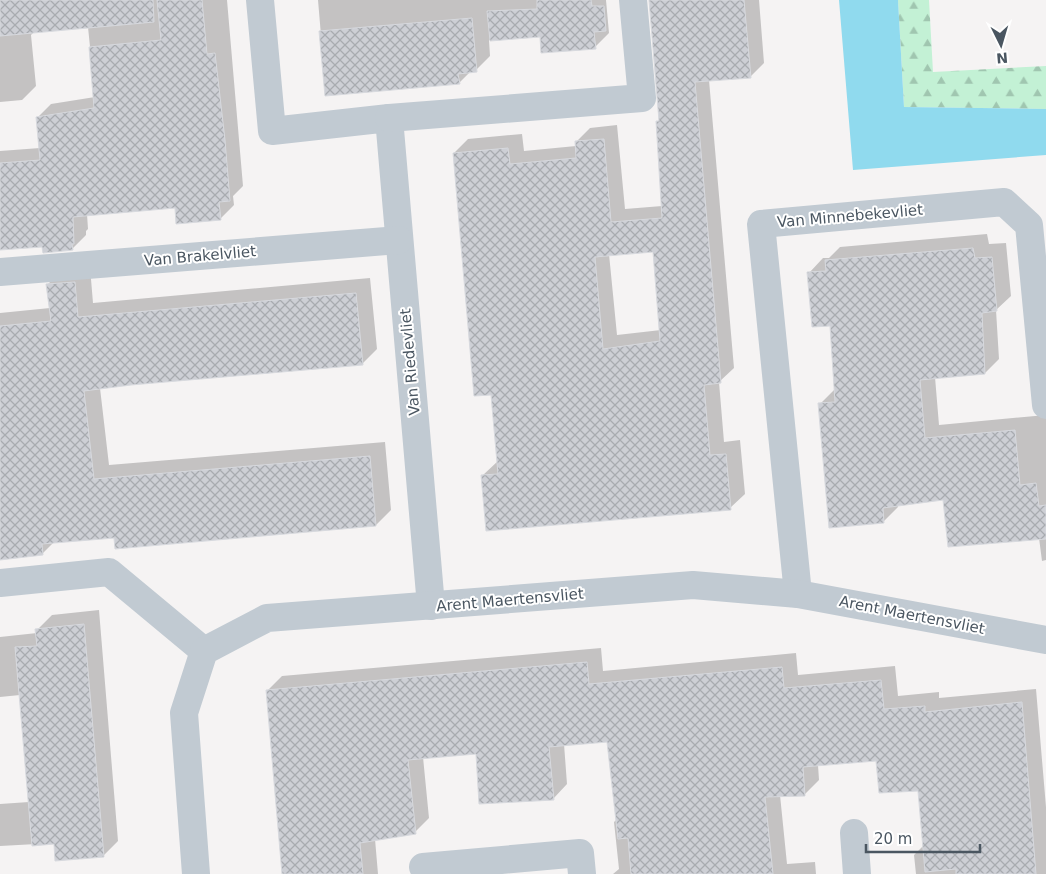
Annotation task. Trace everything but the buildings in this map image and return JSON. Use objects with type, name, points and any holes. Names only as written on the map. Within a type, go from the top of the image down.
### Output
[{"type":"street","points":[[260,0],[272,131],[389,118],[642,98],[633,0]]},
{"type":"street","name":"Van Riedevliet","points":[[389,118],[431,606]]},
{"type":"street","name":"Van Minnebekevliet","points":[[798,594],[761,224],[1004,202],[1029,225],[1046,405]]},
{"type":"street","name":"Van Brakelvliet","points":[[0,272],[399,240]]},
{"type":"street","points":[[0,583],[109,572],[204,651],[184,713],[196,874]]},
{"type":"street","name":"Arent Maertensvliet","points":[[204,651],[267,618],[693,585],[798,594],[1046,640]]},
{"type":"street","points":[[854,833],[856,874]]},
{"type":"street","points":[[423,867],[580,853],[582,874]]},
{"type":"green space","points":[[898,0],[929,0],[933,72],[1046,66],[1046,109],[904,107]]},
{"type":"water","points":[[839,0],[898,0],[904,107],[1046,109],[1046,155],[853,170]]}]
